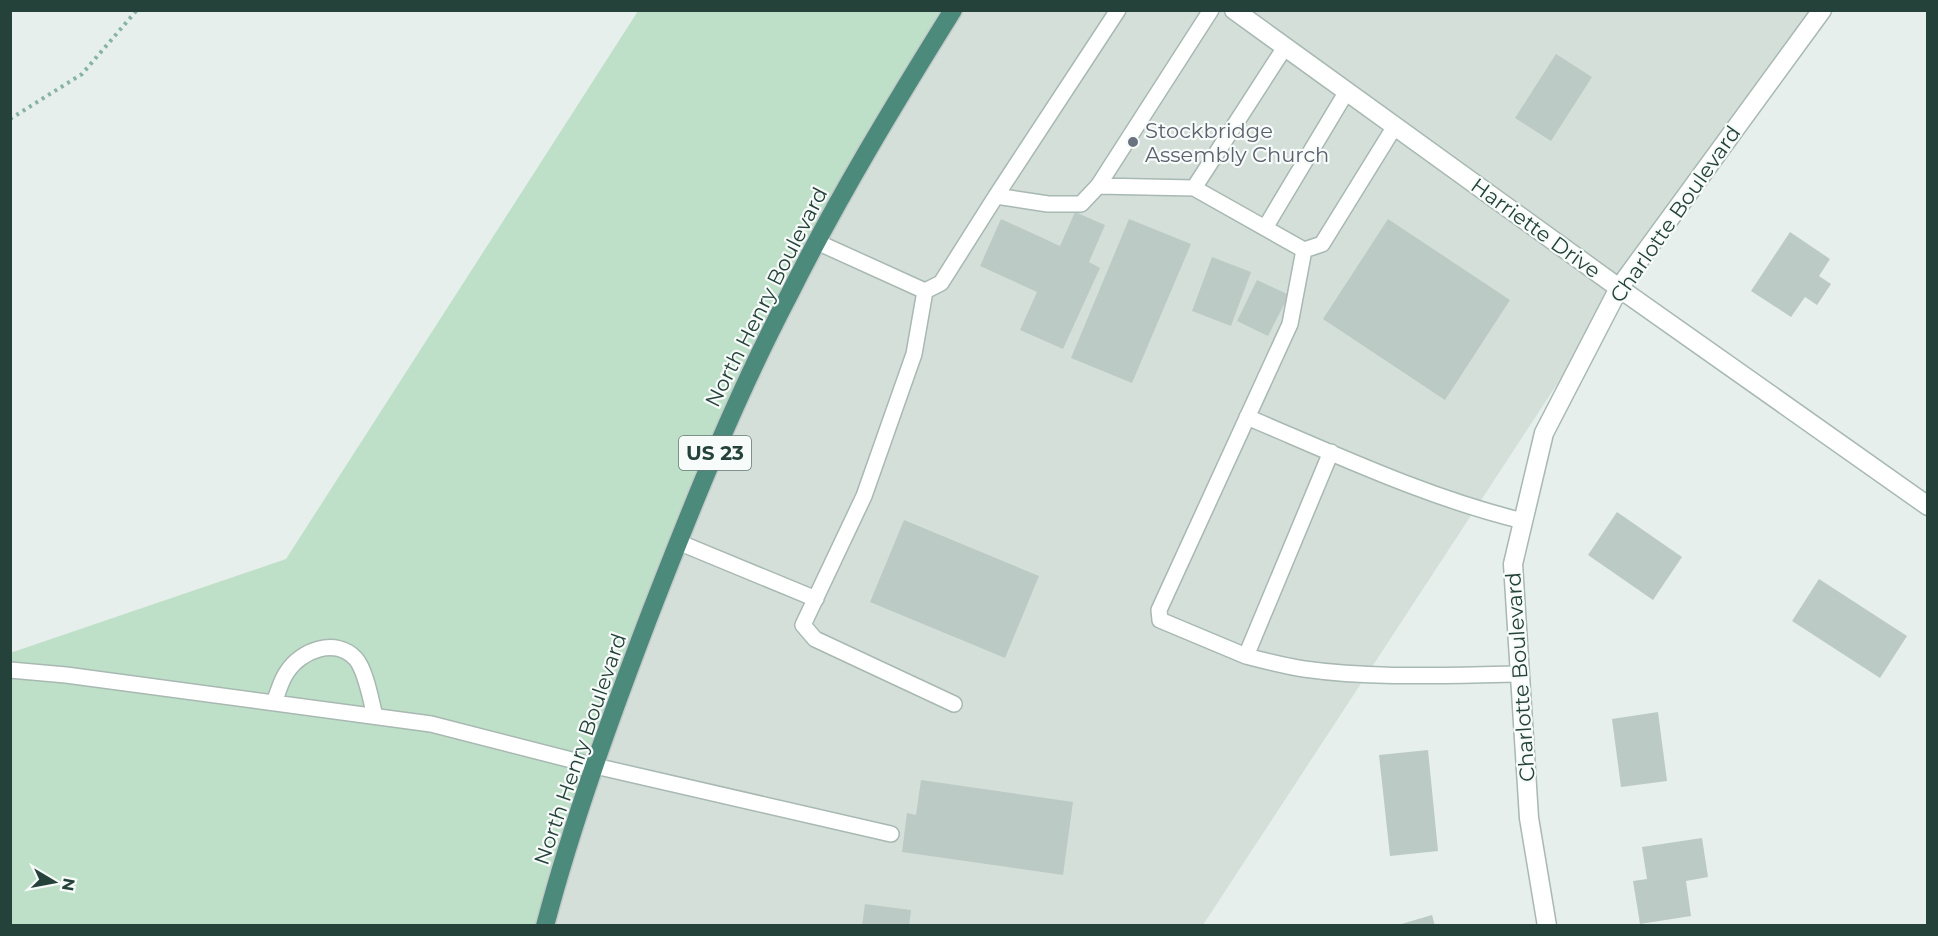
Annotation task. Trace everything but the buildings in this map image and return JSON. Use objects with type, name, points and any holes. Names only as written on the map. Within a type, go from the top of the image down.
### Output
[{"type":"highway","name":"North Henry Boulevard","points":[[546,926],[595,766],[635,654],[693,503],[751,372],[789,294],[872,144],[953,10]]},
{"type":"street","name":"Harriette Drive","points":[[1234,10],[1619,288],[1928,506]]},
{"type":"street","name":"Charlotte Boulevard","points":[[1547,926],[1529,818],[1513,564],[1544,433],[1619,288],[1822,10]]},
{"type":"lane","points":[[925,291],[941,283],[1118,10]]},
{"type":"lane","points":[[996,196],[1048,204],[1081,204],[1098,186],[1211,10]]},
{"type":"lane","points":[[1194,188],[1285,47]]},
{"type":"lane","points":[[1265,228],[1347,91]]},
{"type":"lane","points":[[1098,186],[1194,188],[1304,250],[1322,244],[1395,126]]},
{"type":"lane","points":[[818,242],[925,291]]},
{"type":"lane","points":[[1304,250],[1290,324],[1159,610],[1160,620],[1246,656],[1302,669],[1387,675],[1520,674]]},
{"type":"lane","points":[[925,291],[914,354],[864,496],[803,625],[815,639],[954,704]]},
{"type":"lane","points":[[1247,417],[1394,478],[1494,514],[1523,521]]},
{"type":"lane","points":[[1246,656],[1332,453]]},
{"type":"lane","points":[[678,543],[816,599]]},
{"type":"lane","points":[[274,702],[287,671],[296,662],[326,647],[340,649],[356,658],[375,716]]},
{"type":"lane","points":[[10,670],[66,675],[431,724],[595,766],[891,834]]},
{"type":"path","points":[[10,119],[82,74],[137,10]]},
{"type":"shaded area","points":[[944,11],[1818,11],[1633,268],[1203,925],[551,926],[592,740],[700,469]]},
{"type":"green space","points":[[638,11],[944,11],[700,469],[592,740],[551,925],[11,925],[10,653],[286,559]]},
{"type":"place","name":"Stockbridge Assembly Church","points":[[1133,142]]}]
